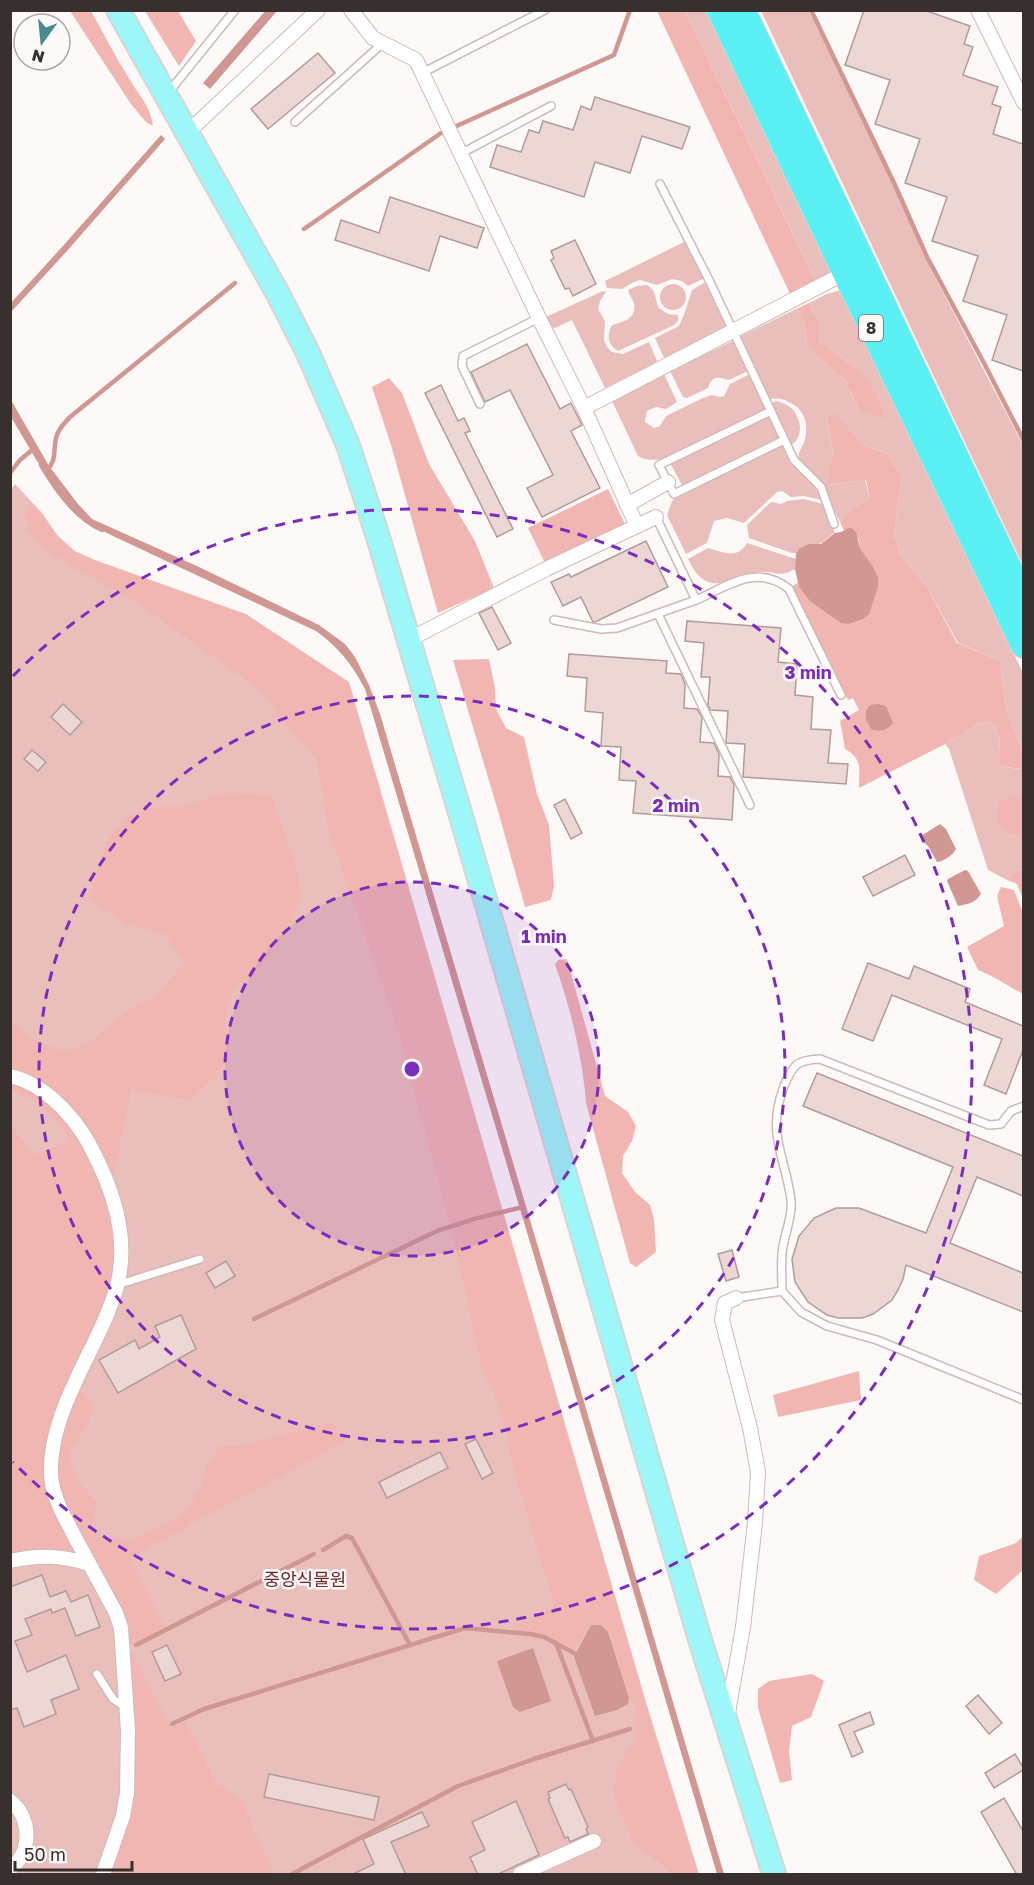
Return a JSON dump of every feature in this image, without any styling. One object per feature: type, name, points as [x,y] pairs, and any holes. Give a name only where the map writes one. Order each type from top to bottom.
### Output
[{"type":"highway","name":"8","points":[[720,10],[1023,645]]},
{"type":"highway","name":"8","points":[[742,10],[1023,601]]},
{"type":"main road","points":[[118,10],[278,294],[308,353],[348,445],[461,816],[694,1620],[774,1875]]},
{"type":"street","points":[[188,132],[318,10]]},
{"type":"street","points":[[351,10],[372,38],[416,60],[584,408],[637,526]]},
{"type":"street","points":[[978,10],[1023,103]]},
{"type":"street","points":[[584,408],[845,273]]},
{"type":"street","points":[[627,505],[668,482]]},
{"type":"street","points":[[408,640],[656,516]]},
{"type":"street","points":[[10,1076],[30,1083],[69,1116],[99,1163],[118,1216],[121,1258],[117,1285],[101,1327],[65,1403],[51,1459],[51,1476],[58,1505],[116,1613],[121,1628],[129,1754],[127,1793],[123,1816],[103,1875]]},
{"type":"street","points":[[726,1723],[743,1627],[755,1523],[758,1472],[750,1428],[722,1320],[725,1303],[736,1298]]},
{"type":"street","points":[[10,1562],[21,1559],[60,1557],[89,1564]]},
{"type":"street","points":[[10,1801],[23,1814],[27,1834],[20,1860],[10,1869]]},
{"type":"street","points":[[520,1875],[594,1841]]},
{"type":"lane","points":[[166,95],[235,10]]},
{"type":"lane","points":[[422,73],[545,10]]},
{"type":"lane","points":[[295,122],[383,44]]},
{"type":"lane","points":[[460,154],[551,106]]},
{"type":"lane","points":[[660,184],[794,460],[821,487],[834,524]]},
{"type":"lane","points":[[480,404],[462,366],[463,356],[539,318]]},
{"type":"lane","points":[[771,411],[659,465],[674,494],[784,440]]},
{"type":"lane","points":[[656,516],[696,600]]},
{"type":"lane","points":[[554,620],[601,629],[618,628],[696,600],[746,578],[764,576],[780,581],[789,589],[841,694]]},
{"type":"lane","points":[[658,614],[750,805]]},
{"type":"lane","points":[[1023,1106],[1011,1111],[1001,1124],[989,1125],[820,1059],[804,1060],[792,1067],[782,1093],[775,1126],[791,1201],[782,1254],[782,1291],[801,1312],[827,1326],[878,1341],[1023,1400]]},
{"type":"lane","points":[[117,1285],[200,1259]]},
{"type":"lane","points":[[736,1298],[782,1291]]},
{"type":"lane","points":[[97,1674],[113,1699],[127,1708]]},
{"type":"green space","points":[[685,11],[709,11],[832,270],[817,284]]},
{"type":"green space","points":[[761,11],[809,11],[894,186],[925,258],[1023,445],[1023,565]]},
{"type":"green space","points":[[686,241],[703,279],[688,286],[682,281],[672,279],[657,285],[640,280],[622,289],[607,288],[605,281]]},
{"type":"green space","points":[[704,283],[708,286],[727,327],[664,358],[655,338],[679,326],[692,290]]},
{"type":"green space","points":[[673,284],[683,287],[686,297],[683,307],[673,310],[663,307],[660,297],[663,287]]},
{"type":"green space","points":[[646,285],[654,291],[659,308],[668,314],[678,315],[678,321],[618,351],[610,343],[610,329],[612,325],[628,319],[633,313],[634,303],[628,290]]},
{"type":"green space","points":[[603,291],[606,292],[598,309],[605,321],[604,340],[607,347],[612,352],[623,354],[649,342],[657,361],[605,388],[572,320],[555,328],[551,327],[546,317]]},
{"type":"green space","points":[[837,291],[843,291],[1023,673],[1023,753],[1005,705],[1001,661],[958,643],[927,587],[901,555],[894,535],[902,477],[888,454],[863,445],[850,432],[827,416],[833,454],[829,467],[829,484],[865,480],[870,498],[853,508],[840,522],[820,480],[799,460],[806,431],[803,415],[797,407],[787,401],[769,400],[739,337],[798,308],[804,325],[807,345],[820,360],[845,380],[858,409],[858,369],[819,341],[819,321],[809,303]]},
{"type":"green space","points":[[733,341],[748,371],[729,380],[716,378],[711,381],[708,388],[687,398],[683,397],[670,371]]},
{"type":"green space","points":[[664,374],[677,402],[666,409],[656,407],[647,411],[645,422],[654,428],[660,426],[666,416],[703,398],[712,395],[724,396],[730,384],[748,375],[751,376],[766,408],[665,459],[644,459],[638,456],[612,401]]},
{"type":"green space","points":[[776,401],[790,407],[799,421],[800,432],[791,445],[771,403]]},
{"type":"green space","points":[[768,416],[779,435],[778,438],[682,485],[670,463]]},
{"type":"green space","points":[[783,443],[794,466],[813,484],[822,500],[804,496],[791,497],[782,491],[777,492],[744,523],[727,518],[714,521],[707,543],[686,554],[667,515],[672,501],[681,493]]},
{"type":"green space","name":"중앙식물원","points":[[15,484],[43,514],[57,535],[75,551],[246,614],[349,682],[646,1702],[699,1874],[11,1874],[10,491]]},
{"type":"green space","points":[[804,499],[823,504],[835,533],[823,542],[803,547],[796,553],[792,553],[749,538],[747,525],[771,502],[781,504]]},
{"type":"green space","points":[[747,543],[796,559],[795,569],[780,574],[759,572],[711,583],[695,572],[688,559],[708,548],[724,553],[739,552]]},
{"type":"green space","points":[[993,722],[1000,738],[998,766],[1020,769],[1023,758],[1023,797],[1021,796],[1012,834],[1023,841],[1023,869],[1005,879],[988,870],[949,749],[945,744],[979,723]]},
{"type":"shaded area","points":[[266,10],[277,11],[210,89],[203,83]]},
{"type":"shaded area","points":[[91,11],[147,107],[153,126],[146,122],[131,104],[71,12]]},
{"type":"shaded area","points":[[145,11],[178,11],[196,41],[179,66]]},
{"type":"shaded area","points":[[657,11],[685,11],[817,284],[791,296]]},
{"type":"shaded area","points":[[161,135],[165,139],[11,312],[11,303]]},
{"type":"shaded area","points":[[809,303],[819,321],[819,341],[858,369],[878,396],[885,420],[858,409],[845,380],[820,360],[807,345],[804,325],[798,308]]},
{"type":"shaded area","points":[[389,378],[402,393],[429,464],[475,541],[494,588],[438,613],[391,445],[372,387]]},
{"type":"shaded area","points":[[11,400],[49,466],[92,519],[319,625],[345,644],[355,657],[369,685],[380,714],[724,1874],[717,1874],[365,689],[344,657],[316,631],[93,526],[61,494],[37,461],[11,417]]},
{"type":"shaded area","points":[[835,413],[863,445],[888,454],[902,477],[894,535],[901,555],[927,587],[957,643],[1001,661],[1005,705],[1023,753],[1021,769],[998,766],[1000,738],[993,722],[979,723],[945,744],[859,788],[859,765],[855,757],[845,749],[840,721],[859,710],[853,698],[848,700],[791,588],[798,582],[799,587],[872,565],[860,548],[859,540],[850,527],[844,531],[840,522],[853,508],[870,498],[866,480],[829,484],[829,467],[833,454],[827,416]]},
{"type":"shaded area","points":[[608,489],[625,524],[545,563],[528,528]]},
{"type":"shaded area","points":[[30,502],[58,536],[77,553],[246,615],[348,682],[645,1702],[698,1874],[671,1874],[633,1843],[613,1793],[618,1765],[636,1739],[637,1718],[610,1631],[601,1623],[590,1624],[574,1650],[544,1635],[511,1628],[553,1608],[553,1600],[514,1471],[504,1423],[482,1369],[451,1227],[395,1021],[328,830],[317,760],[282,719],[263,692],[127,596],[79,571],[44,549],[29,531],[25,520]]},
{"type":"shaded area","points":[[850,527],[856,532],[860,548],[878,577],[878,587],[869,614],[863,619],[848,624],[841,623],[810,601],[799,587],[795,569],[796,553],[800,548],[809,544],[821,544],[835,533]]},
{"type":"shaded area","points":[[489,659],[495,688],[496,709],[506,728],[524,737],[537,794],[549,825],[554,886],[551,900],[525,907],[453,660]]},
{"type":"shaded area","points":[[870,705],[886,706],[893,723],[881,731],[871,729],[866,720],[866,711]]},
{"type":"shaded area","points":[[226,793],[271,795],[297,868],[301,901],[282,936],[259,969],[234,990],[225,1015],[227,1061],[216,1076],[189,1100],[131,1090],[114,1174],[108,1175],[88,1135],[11,1071],[10,1027],[15,1024],[36,1041],[65,1051],[87,1044],[128,1011],[155,997],[184,963],[165,934],[126,924],[89,899],[107,841],[128,816],[154,807],[181,807]]},
{"type":"shaded area","points":[[1023,797],[1023,841],[997,820],[999,801]]},
{"type":"shaded area","points":[[940,824],[946,829],[956,849],[948,857],[937,862],[928,846],[921,840],[921,836]]},
{"type":"shaded area","points":[[1024,869],[1023,899],[1017,884],[1005,879],[1018,870]]},
{"type":"shaded area","points":[[965,870],[968,871],[981,894],[974,901],[958,906],[947,881]]},
{"type":"shaded area","points":[[1001,887],[1014,890],[1023,913],[1023,994],[978,970],[967,947],[1004,926],[997,896]]},
{"type":"shaded area","points":[[567,959],[605,1096],[628,1112],[636,1126],[632,1141],[623,1156],[622,1173],[635,1192],[650,1205],[654,1219],[656,1252],[636,1267],[630,1263],[586,1103],[575,1033],[555,965],[558,960]]},
{"type":"shaded area","points":[[11,1080],[44,1097],[82,1141],[114,1216],[117,1273],[49,1445],[77,1554],[11,1558],[10,1124],[34,1155],[69,1141],[58,1120],[33,1100],[11,1090]]},
{"type":"shaded area","points":[[859,1371],[861,1400],[778,1417],[773,1395]]},
{"type":"shaded area","points":[[78,1392],[83,1392],[93,1406],[88,1425],[71,1449],[71,1464],[80,1483],[97,1503],[92,1523],[102,1537],[132,1540],[182,1516],[202,1486],[206,1467],[220,1446],[240,1446],[332,1422],[346,1441],[130,1557],[165,1627],[132,1645],[129,1643],[62,1503],[55,1460],[73,1397]]},
{"type":"shaded area","points":[[1023,1536],[1023,1570],[996,1594],[974,1580],[979,1556],[1016,1543]]},
{"type":"shaded area","points":[[591,1625],[601,1625],[608,1632],[629,1698],[628,1704],[617,1710],[595,1716],[574,1657]]},
{"type":"shaded area","points":[[533,1648],[551,1701],[520,1712],[513,1707],[497,1661]]},
{"type":"shaded area","points":[[132,1651],[171,1728],[186,1722],[215,1782],[240,1798],[274,1874],[107,1874],[126,1818],[129,1654]]},
{"type":"shaded area","points":[[812,1674],[824,1681],[811,1717],[792,1726],[789,1751],[792,1780],[780,1783],[758,1708],[758,1689],[769,1681]]},
{"type":"building","points":[[864,10],[924,10],[970,26],[964,44],[973,47],[963,75],[998,87],[992,104],[1001,107],[993,134],[1023,144],[1023,371],[992,360],[1007,315],[963,301],[978,256],[932,241],[947,197],[905,183],[920,139],[875,124],[890,80],[845,65]]},
{"type":"building","points":[[318,53],[335,73],[268,129],[251,109]]},
{"type":"building","points":[[595,97],[690,127],[682,149],[642,136],[630,173],[595,162],[584,197],[490,167],[497,145],[521,152],[529,130],[539,133],[543,121],[573,130],[581,106],[591,110]]},
{"type":"building","points":[[390,197],[484,228],[477,248],[440,236],[429,271],[335,240],[341,220],[379,233]]},
{"type":"building","points":[[575,240],[596,284],[573,296],[569,288],[565,289],[551,260],[554,258],[551,251]]},
{"type":"building","points":[[527,344],[560,409],[571,403],[582,425],[571,431],[600,488],[542,517],[527,488],[553,475],[510,390],[485,402],[471,372]]},
{"type":"building","points":[[441,385],[458,421],[464,418],[470,431],[465,433],[513,529],[497,537],[425,393]]},
{"type":"building","points":[[646,541],[668,587],[595,622],[581,597],[563,606],[551,582],[569,574],[571,577]]},
{"type":"building","points":[[492,607],[511,643],[498,650],[479,613]]},
{"type":"building","points":[[687,621],[781,628],[778,662],[797,664],[795,695],[813,697],[811,729],[831,730],[828,763],[848,764],[846,784],[743,777],[745,744],[726,743],[728,711],[710,710],[708,705],[710,677],[701,677],[704,643],[685,641]]},
{"type":"building","points":[[569,654],[667,661],[666,673],[681,674],[685,684],[684,708],[697,709],[702,717],[700,742],[714,743],[719,754],[718,776],[730,777],[734,785],[732,820],[633,813],[636,781],[619,780],[621,747],[601,746],[603,713],[585,711],[587,678],[567,676]]},
{"type":"building","points":[[63,704],[82,722],[70,735],[51,717]]},
{"type":"building","points":[[32,750],[46,762],[38,771],[24,759]]},
{"type":"building","points":[[565,799],[582,833],[571,839],[554,805]]},
{"type":"building","points":[[905,855],[915,875],[873,896],[863,877]]},
{"type":"building","points":[[868,963],[909,979],[914,966],[970,989],[965,1002],[1023,1026],[1023,1050],[1006,1094],[984,1085],[1002,1039],[892,995],[873,1041],[842,1029]]},
{"type":"building","points":[[817,1073],[1023,1156],[1023,1196],[977,1177],[950,1243],[1023,1273],[1023,1312],[906,1265],[903,1279],[892,1300],[873,1314],[862,1318],[838,1318],[827,1315],[808,1302],[795,1282],[792,1259],[799,1236],[814,1218],[836,1208],[859,1208],[926,1233],[953,1167],[803,1106]]},
{"type":"building","points":[[732,1250],[739,1277],[726,1281],[718,1254]]},
{"type":"building","points":[[226,1261],[235,1276],[215,1288],[206,1273]]},
{"type":"building","points":[[181,1315],[196,1349],[118,1393],[99,1360],[135,1340],[139,1349],[160,1337],[155,1326]]},
{"type":"building","points":[[476,1439],[493,1473],[482,1479],[465,1444]]},
{"type":"building","points":[[440,1452],[448,1468],[387,1498],[379,1482]]},
{"type":"building","points":[[42,1575],[50,1597],[66,1591],[71,1602],[88,1595],[100,1627],[76,1636],[65,1608],[52,1613],[51,1609],[25,1619],[32,1635],[15,1641],[27,1672],[66,1655],[79,1689],[51,1700],[56,1714],[24,1727],[17,1708],[10,1710],[10,1587]]},
{"type":"building","points":[[167,1645],[181,1674],[165,1681],[152,1652]]},
{"type":"building","points":[[978,1695],[1002,1723],[989,1734],[966,1706]]},
{"type":"building","points":[[870,1712],[874,1724],[854,1732],[863,1752],[852,1757],[839,1725]]},
{"type":"building","points":[[1015,1754],[1023,1770],[994,1788],[985,1773]]},
{"type":"building","points":[[269,1774],[379,1797],[374,1820],[264,1797]]},
{"type":"building","points":[[566,1784],[569,1790],[571,1789],[588,1827],[586,1829],[588,1834],[570,1842],[568,1837],[565,1838],[548,1799],[550,1798],[548,1792]]},
{"type":"building","points":[[1004,1798],[1023,1831],[1023,1875],[1017,1875],[981,1812]]},
{"type":"building","points":[[516,1801],[539,1855],[496,1875],[478,1875],[470,1857],[485,1850],[472,1822]]},
{"type":"building","points":[[422,1812],[429,1826],[391,1842],[406,1875],[351,1875],[374,1864],[363,1839]]},
{"type":"waterway","points":[[304,229],[441,133],[614,55],[630,10]]},
{"type":"waterway","points":[[811,10],[927,257],[1024,441]]},
{"type":"waterway","points":[[47,470],[53,459],[57,435],[70,417],[235,283]]},
{"type":"waterway","points":[[10,473],[32,450]]},
{"type":"waterway","points":[[41,465],[75,511],[102,530]]},
{"type":"waterway","points":[[254,1319],[437,1231],[523,1207]]},
{"type":"waterway","points":[[323,1550],[346,1536],[352,1538],[410,1645]]},
{"type":"waterway","points":[[136,1645],[314,1554]]},
{"type":"waterway","points":[[172,1724],[204,1709],[465,1628],[544,1637],[576,1654]]},
{"type":"waterway","points":[[556,1643],[593,1741]]},
{"type":"waterway","points":[[292,1874],[458,1786],[630,1729]]}]
